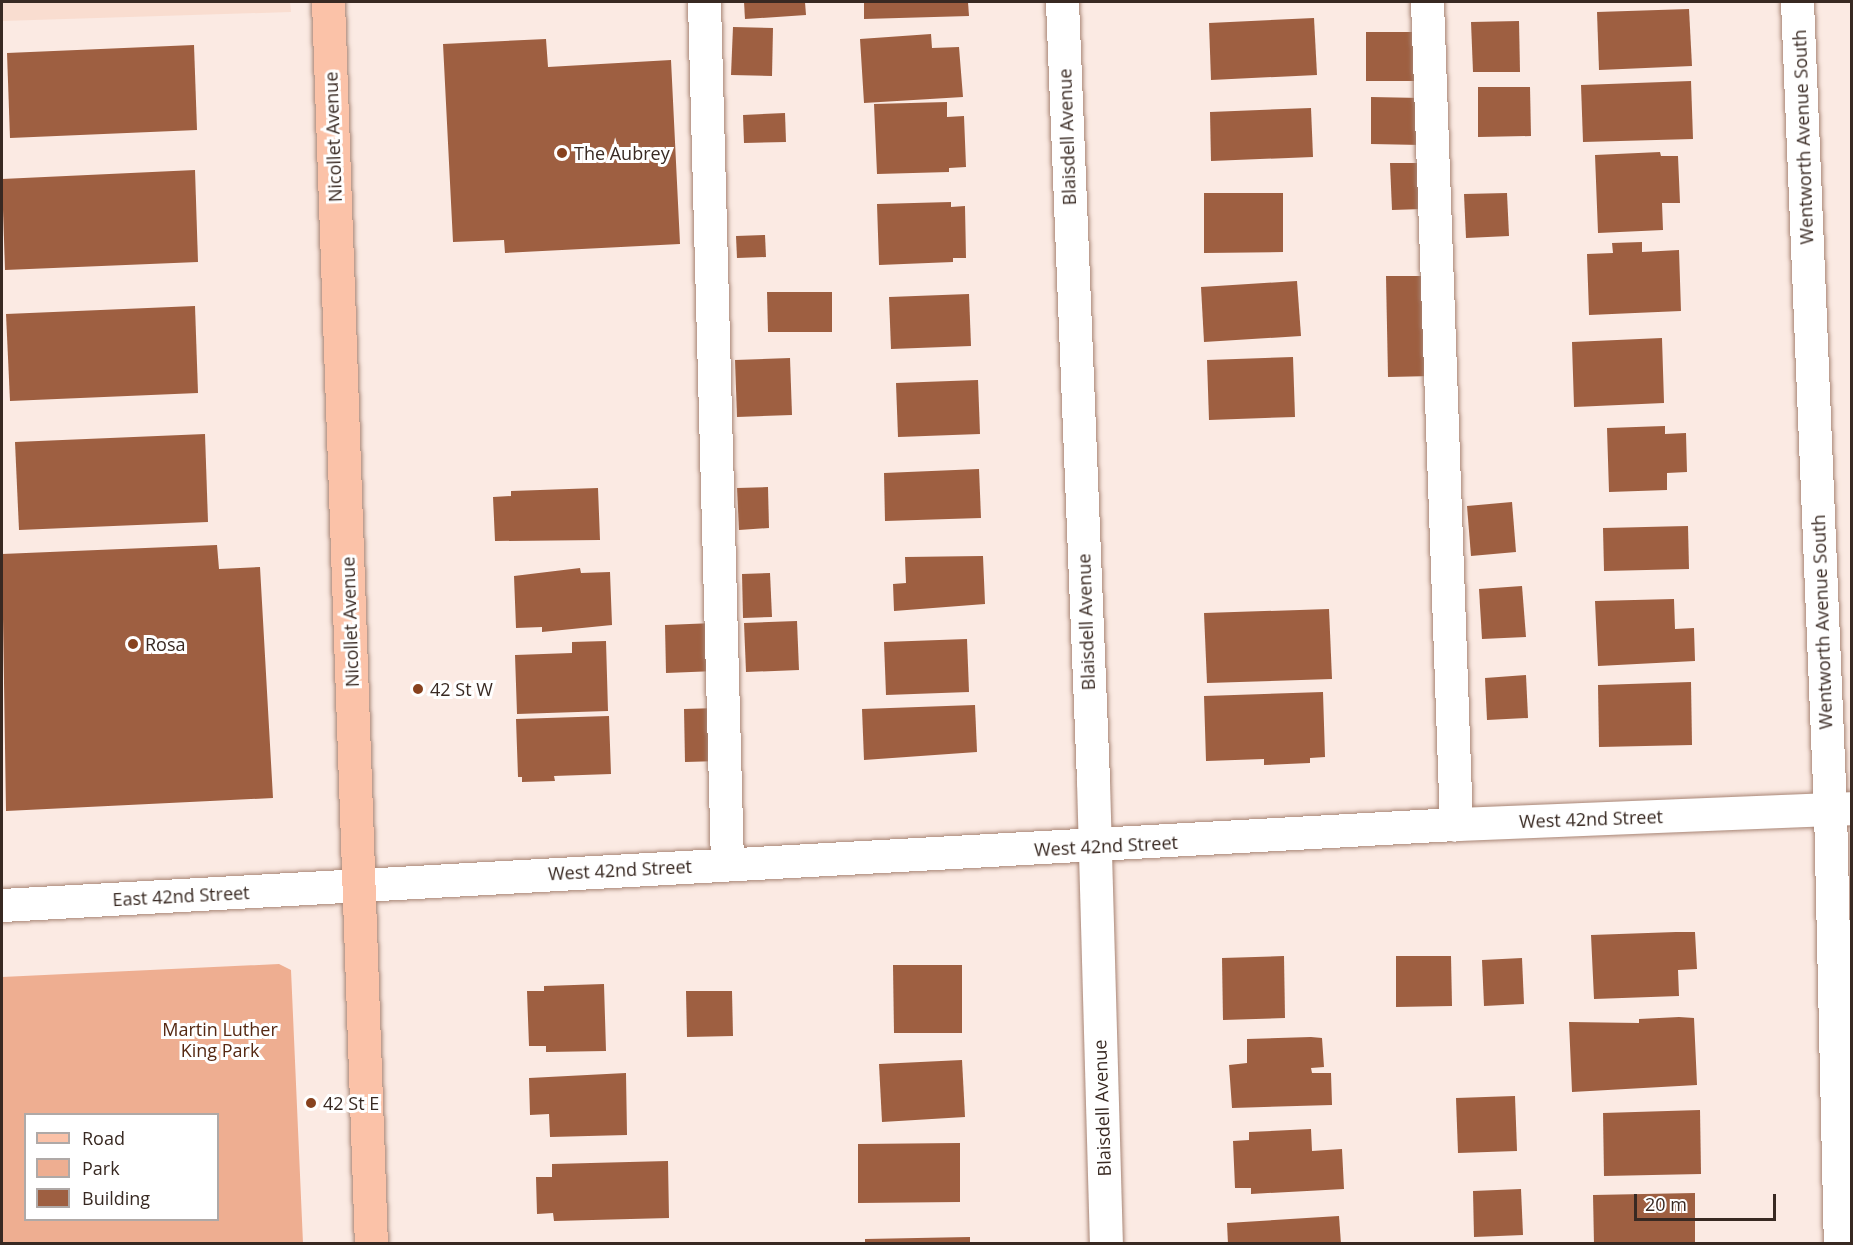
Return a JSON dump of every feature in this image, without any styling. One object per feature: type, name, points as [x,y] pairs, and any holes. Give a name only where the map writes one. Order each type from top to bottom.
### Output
[{"type":"main road","name":"Nicollet Avenue","points":[[328,2],[371,1244]]},
{"type":"street","points":[[704,2],[727,864]]},
{"type":"street","name":"Blaisdell Avenue","points":[[1062,2],[1095,847],[1106,1244]]},
{"type":"street","points":[[1427,2],[1456,824]]},
{"type":"street","name":"Wentworth Avenue South","points":[[1797,2],[1840,808],[1840,1244]]},
{"type":"street","name":"West 42nd Street","points":[[360,887],[727,864],[1095,847],[1456,824],[1840,808]]},
{"type":"street","name":"East 42nd Street","points":[[2,905],[360,887]]},
{"type":"shaded area","points":[[2,2],[290,2],[291,12],[2,21]]},
{"type":"green space","name":"Martin Luther King Park","points":[[279,964],[291,970],[303,1243],[2,1243],[2,977]]},
{"type":"building","points":[[744,2],[805,2],[806,15],[745,19]]},
{"type":"building","points":[[864,2],[968,2],[969,16],[864,19]]},
{"type":"building","points":[[1689,9],[1692,66],[1599,70],[1597,12]]},
{"type":"building","points":[[1314,18],[1317,75],[1211,80],[1209,23]]},
{"type":"building","points":[[1519,21],[1520,72],[1473,72],[1471,22]]},
{"type":"building","points":[[733,27],[773,28],[772,76],[731,75]]},
{"type":"building","points":[[1366,32],[1419,32],[1419,81],[1366,81]]},
{"type":"building","points":[[931,34],[932,48],[959,47],[963,97],[864,103],[860,39]]},
{"type":"building","name":"The Aubrey","points":[[546,39],[548,67],[671,60],[680,244],[505,253],[504,240],[453,242],[443,44]]},
{"type":"building","points":[[194,45],[197,130],[10,138],[7,53]]},
{"type":"building","points":[[1691,81],[1693,139],[1583,142],[1581,85]]},
{"type":"building","points":[[1478,87],[1530,87],[1531,136],[1478,137]]},
{"type":"building","points":[[1371,97],[1421,98],[1421,145],[1371,144]]},
{"type":"building","points":[[947,102],[947,117],[964,116],[966,167],[949,168],[949,172],[877,174],[874,104]]},
{"type":"building","points":[[1311,108],[1313,157],[1211,161],[1210,112]]},
{"type":"building","points":[[785,113],[786,142],[744,143],[743,115]]},
{"type":"building","points":[[1660,152],[1661,156],[1678,156],[1680,203],[1662,203],[1663,230],[1598,233],[1595,155]]},
{"type":"building","points":[[1390,163],[1422,163],[1423,209],[1392,210]]},
{"type":"building","points":[[195,170],[198,262],[5,270],[2,179]]},
{"type":"building","points":[[1204,193],[1283,193],[1283,252],[1204,253]]},
{"type":"building","points":[[1507,193],[1509,236],[1466,238],[1464,194]]},
{"type":"building","points":[[951,202],[951,207],[965,206],[966,258],[953,258],[953,262],[879,265],[877,204]]},
{"type":"building","points":[[765,235],[766,257],[737,258],[736,236]]},
{"type":"building","points":[[1642,242],[1642,252],[1679,250],[1681,311],[1589,315],[1587,254],[1613,253],[1612,243]]},
{"type":"building","points":[[1386,276],[1431,276],[1433,376],[1388,377]]},
{"type":"building","points":[[1297,281],[1301,336],[1204,342],[1201,287]]},
{"type":"building","points":[[767,292],[832,292],[832,332],[768,332]]},
{"type":"building","points":[[969,294],[971,346],[891,349],[889,297]]},
{"type":"building","points":[[195,306],[198,393],[10,401],[6,314]]},
{"type":"building","points":[[1662,338],[1664,403],[1574,407],[1572,342]]},
{"type":"building","points":[[1293,357],[1295,417],[1209,420],[1207,360]]},
{"type":"building","points":[[790,358],[792,415],[737,417],[735,360]]},
{"type":"building","points":[[978,380],[980,434],[898,437],[896,383]]},
{"type":"building","points":[[1665,426],[1665,434],[1686,433],[1687,472],[1667,473],[1667,490],[1609,492],[1607,428]]},
{"type":"building","points":[[205,434],[208,522],[19,530],[15,442]]},
{"type":"building","points":[[979,469],[981,518],[885,521],[884,473]]},
{"type":"building","points":[[768,487],[769,528],[739,530],[737,488]]},
{"type":"building","points":[[598,488],[600,540],[495,541],[493,497],[511,496],[511,491]]},
{"type":"building","points":[[1512,502],[1516,552],[1471,556],[1467,506]]},
{"type":"building","points":[[1688,526],[1689,569],[1604,571],[1603,528]]},
{"type":"building","name":"Rosa","points":[[217,545],[219,569],[260,567],[273,798],[6,811],[2,554]]},
{"type":"building","points":[[983,556],[985,604],[894,611],[893,584],[906,583],[905,557]]},
{"type":"building","points":[[580,568],[581,573],[610,572],[612,625],[542,632],[542,627],[516,628],[514,576]]},
{"type":"building","points":[[770,573],[772,617],[743,618],[742,574]]},
{"type":"building","points":[[1522,586],[1526,637],[1482,639],[1479,589]]},
{"type":"building","points":[[1674,599],[1675,629],[1694,628],[1695,661],[1598,666],[1595,601]]},
{"type":"building","points":[[1329,609],[1332,679],[1207,683],[1204,613]]},
{"type":"building","points":[[797,621],[799,670],[746,672],[744,623]]},
{"type":"building","points":[[714,623],[716,671],[666,673],[665,625]]},
{"type":"building","points":[[967,639],[969,692],[886,695],[884,642]]},
{"type":"building","points":[[606,641],[608,711],[517,714],[515,655],[572,653],[572,642]]},
{"type":"building","points":[[1526,675],[1528,718],[1487,720],[1485,678]]},
{"type":"building","points":[[1691,682],[1692,745],[1599,747],[1598,685]]},
{"type":"building","points":[[1323,692],[1325,757],[1310,758],[1310,763],[1264,765],[1264,759],[1206,761],[1204,696]]},
{"type":"building","points":[[975,705],[977,752],[864,760],[862,709]]},
{"type":"building","points":[[718,708],[720,761],[685,762],[684,709]]},
{"type":"building","points":[[609,716],[611,774],[554,776],[555,781],[522,782],[522,777],[518,777],[516,719]]},
{"type":"building","points":[[1695,932],[1697,969],[1678,970],[1679,996],[1594,999],[1591,935]]},
{"type":"building","points":[[1284,956],[1285,1018],[1223,1020],[1222,958]]},
{"type":"building","points":[[1396,956],[1451,956],[1452,1006],[1396,1007]]},
{"type":"building","points":[[1522,958],[1524,1004],[1484,1006],[1482,960]]},
{"type":"building","points":[[893,965],[962,965],[962,1033],[894,1033]]},
{"type":"building","points":[[604,984],[606,1051],[546,1052],[546,1046],[529,1046],[527,991],[544,991],[544,986]]},
{"type":"building","points":[[686,991],[732,991],[733,1036],[687,1037]]},
{"type":"building","points":[[1694,1018],[1697,1085],[1572,1092],[1569,1022],[1639,1023],[1639,1019]]},
{"type":"building","points":[[1322,1038],[1324,1067],[1311,1068],[1312,1073],[1331,1073],[1332,1105],[1232,1108],[1229,1065],[1247,1063],[1247,1039]]},
{"type":"building","points":[[962,1060],[965,1117],[882,1122],[879,1064]]},
{"type":"building","points":[[626,1073],[627,1135],[550,1137],[549,1114],[530,1115],[529,1078]]},
{"type":"building","points":[[1515,1096],[1517,1151],[1458,1153],[1456,1098]]},
{"type":"building","points":[[1700,1110],[1701,1174],[1604,1176],[1603,1113]]},
{"type":"building","points":[[1311,1129],[1312,1151],[1342,1149],[1344,1189],[1251,1194],[1251,1188],[1235,1188],[1233,1141],[1249,1140],[1249,1132]]},
{"type":"building","points":[[960,1143],[960,1202],[858,1203],[858,1144]]},
{"type":"building","points":[[668,1161],[669,1218],[554,1221],[553,1213],[537,1214],[536,1177],[552,1177],[552,1164]]},
{"type":"building","points":[[1521,1189],[1523,1235],[1474,1237],[1473,1191]]},
{"type":"building","points":[[1695,1193],[1695,1244],[1594,1244],[1593,1195]]},
{"type":"building","points":[[1339,1216],[1341,1244],[1228,1244],[1227,1223]]},
{"type":"building","points":[[970,1237],[970,1244],[865,1244],[865,1239]]},
{"type":"place","name":"The Aubrey","points":[[562,153]]},
{"type":"place","name":"Rosa","points":[[133,644]]},
{"type":"place","name":"42 St W","points":[[418,689]]},
{"type":"place","name":"42 St E","points":[[311,1103]]}]
